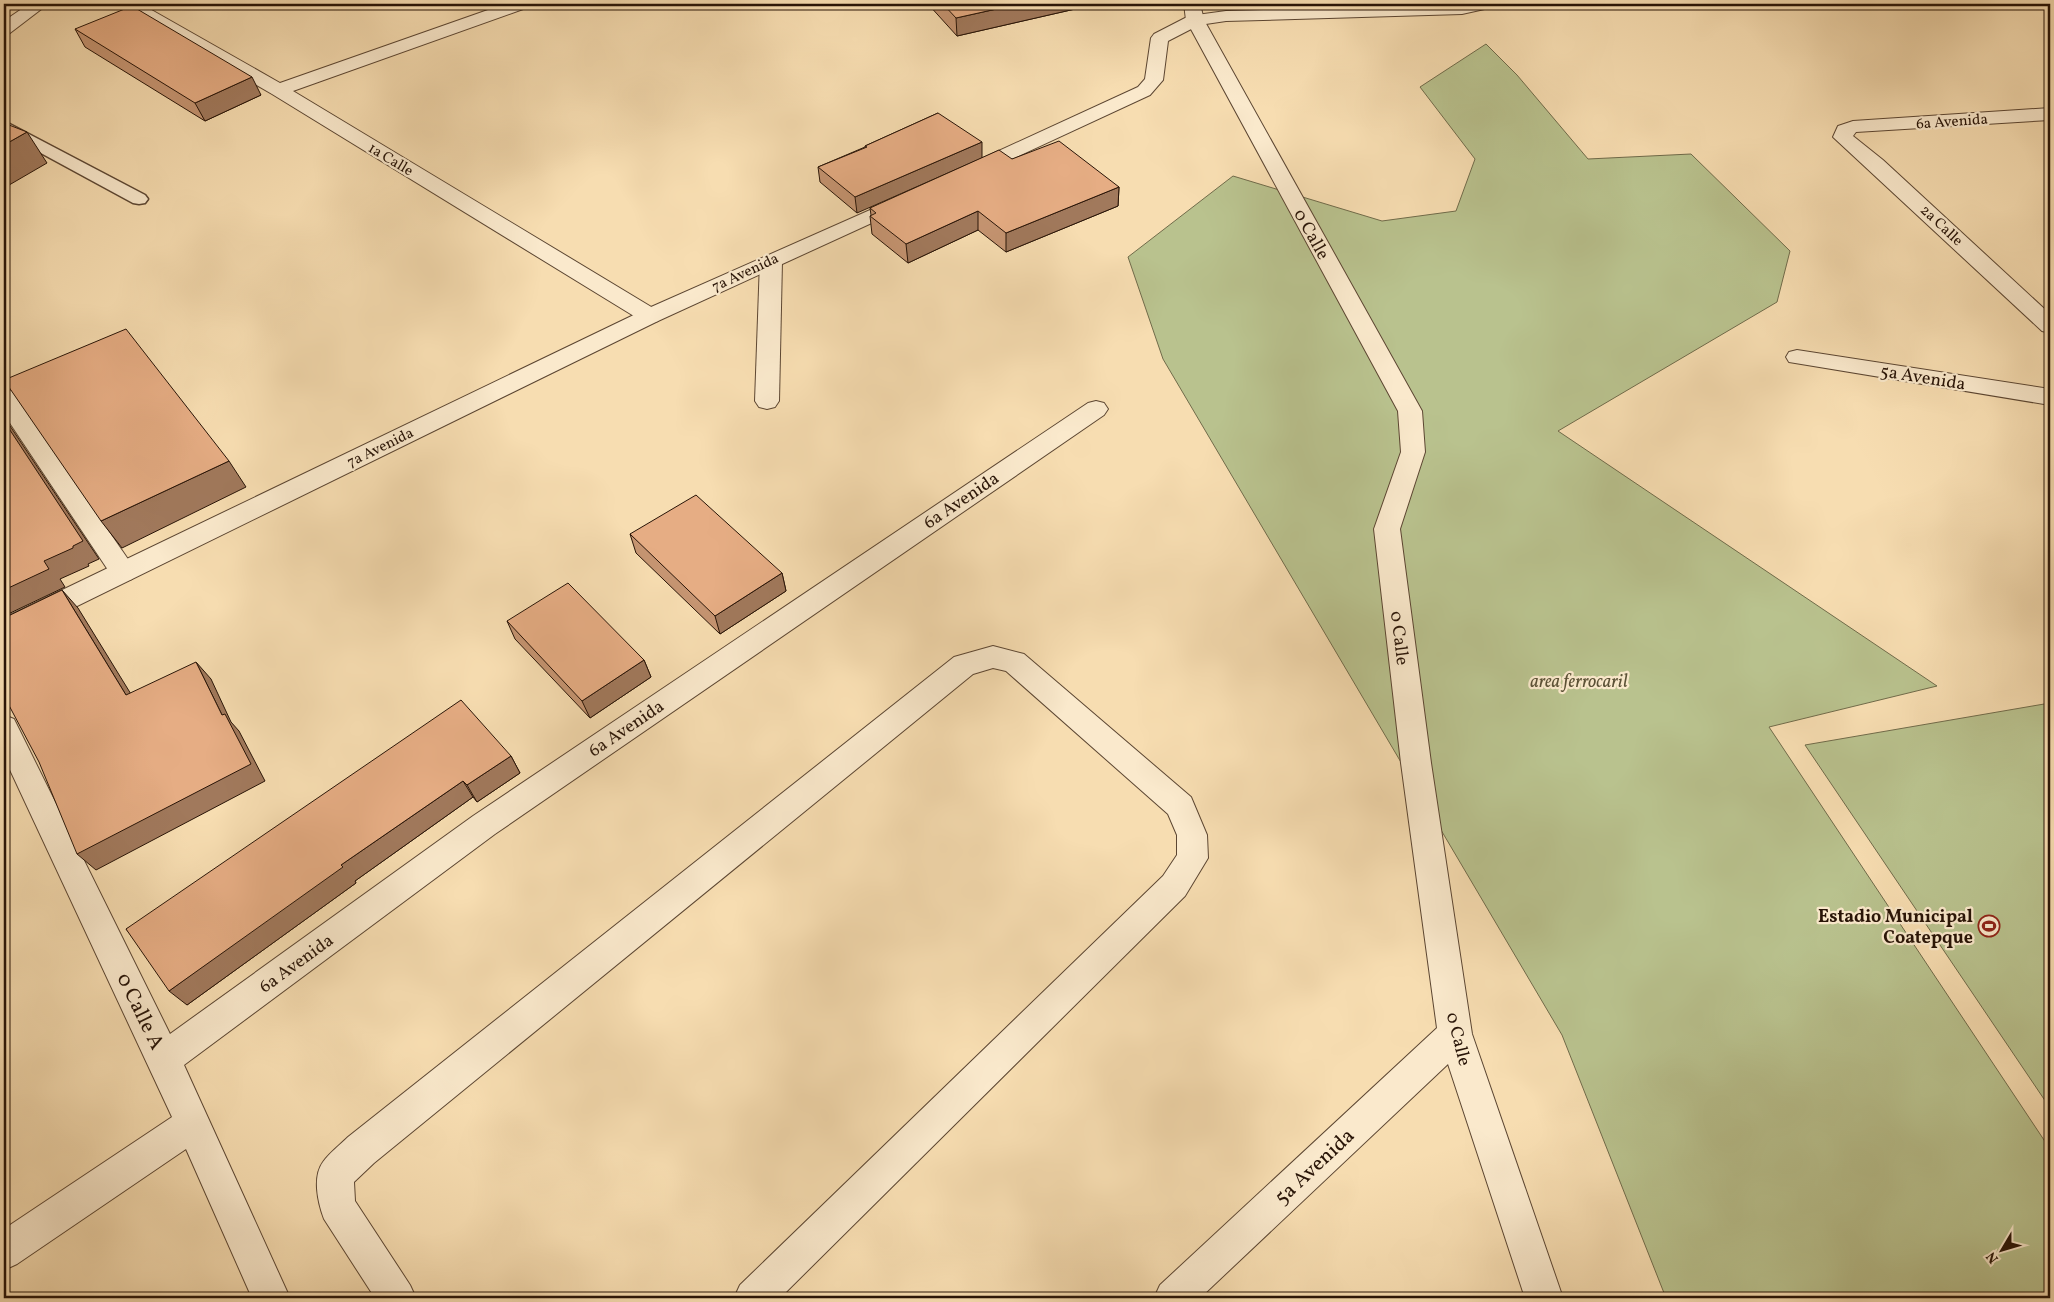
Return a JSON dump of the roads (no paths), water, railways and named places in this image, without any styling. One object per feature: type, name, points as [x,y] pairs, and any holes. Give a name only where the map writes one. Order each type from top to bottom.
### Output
[{"type":"street","points":[[4,29],[40,4]]},
{"type":"street","name":"1a Calle","points":[[129,4],[278,90],[650,316]]},
{"type":"street","points":[[278,90],[520,4]]},
{"type":"street","points":[[951,180],[1051,136],[1144,91],[1154,80],[1160,38],[1193,12],[1226,16],[1462,8],[1483,4]]},
{"type":"street","name":"0 Calle","points":[[1193,12],[1410,411],[1413,452],[1387,529],[1416,763],[1455,1034],[1544,1298]]},
{"type":"street","name":"6a Avenida","points":[[1853,127],[2050,114]]},
{"type":"street","name":"2a Calle","points":[[1853,127],[1845,130],[1843,137],[1876,164],[2050,326]]},
{"type":"street","name":"7a Avenida","points":[[4,630],[650,316],[924,192]]},
{"type":"street","points":[[767,401],[772,260]]},
{"type":"street","name":"5a Avenida","points":[[1797,357],[2050,397]]},
{"type":"street","points":[[4,397],[123,572]]},
{"type":"street","name":"6a Avenida","points":[[164,1059],[484,825],[1096,409]]},
{"type":"street","points":[[398,1298],[337,1206],[335,1175],[361,1150],[964,665],[993,656],[1014,662],[1180,806],[1192,835],[1193,858],[1174,886],[753,1298]]},
{"type":"street","name":"0 Calle A","points":[[4,727],[164,1059],[271,1298]]},
{"type":"street","name":"5a Avenida","points":[[1173,1298],[1455,1034]]},
{"type":"street","points":[[4,1251],[192,1124]]},
{"type":"lane","points":[[4,126],[139,199]]},
{"type":"place","name":"Estadio Municipal Coatepque","points":[[1989,926]]},
{"type":"park label","name":"area ferrocaril","points":[[1579,681]]}]
